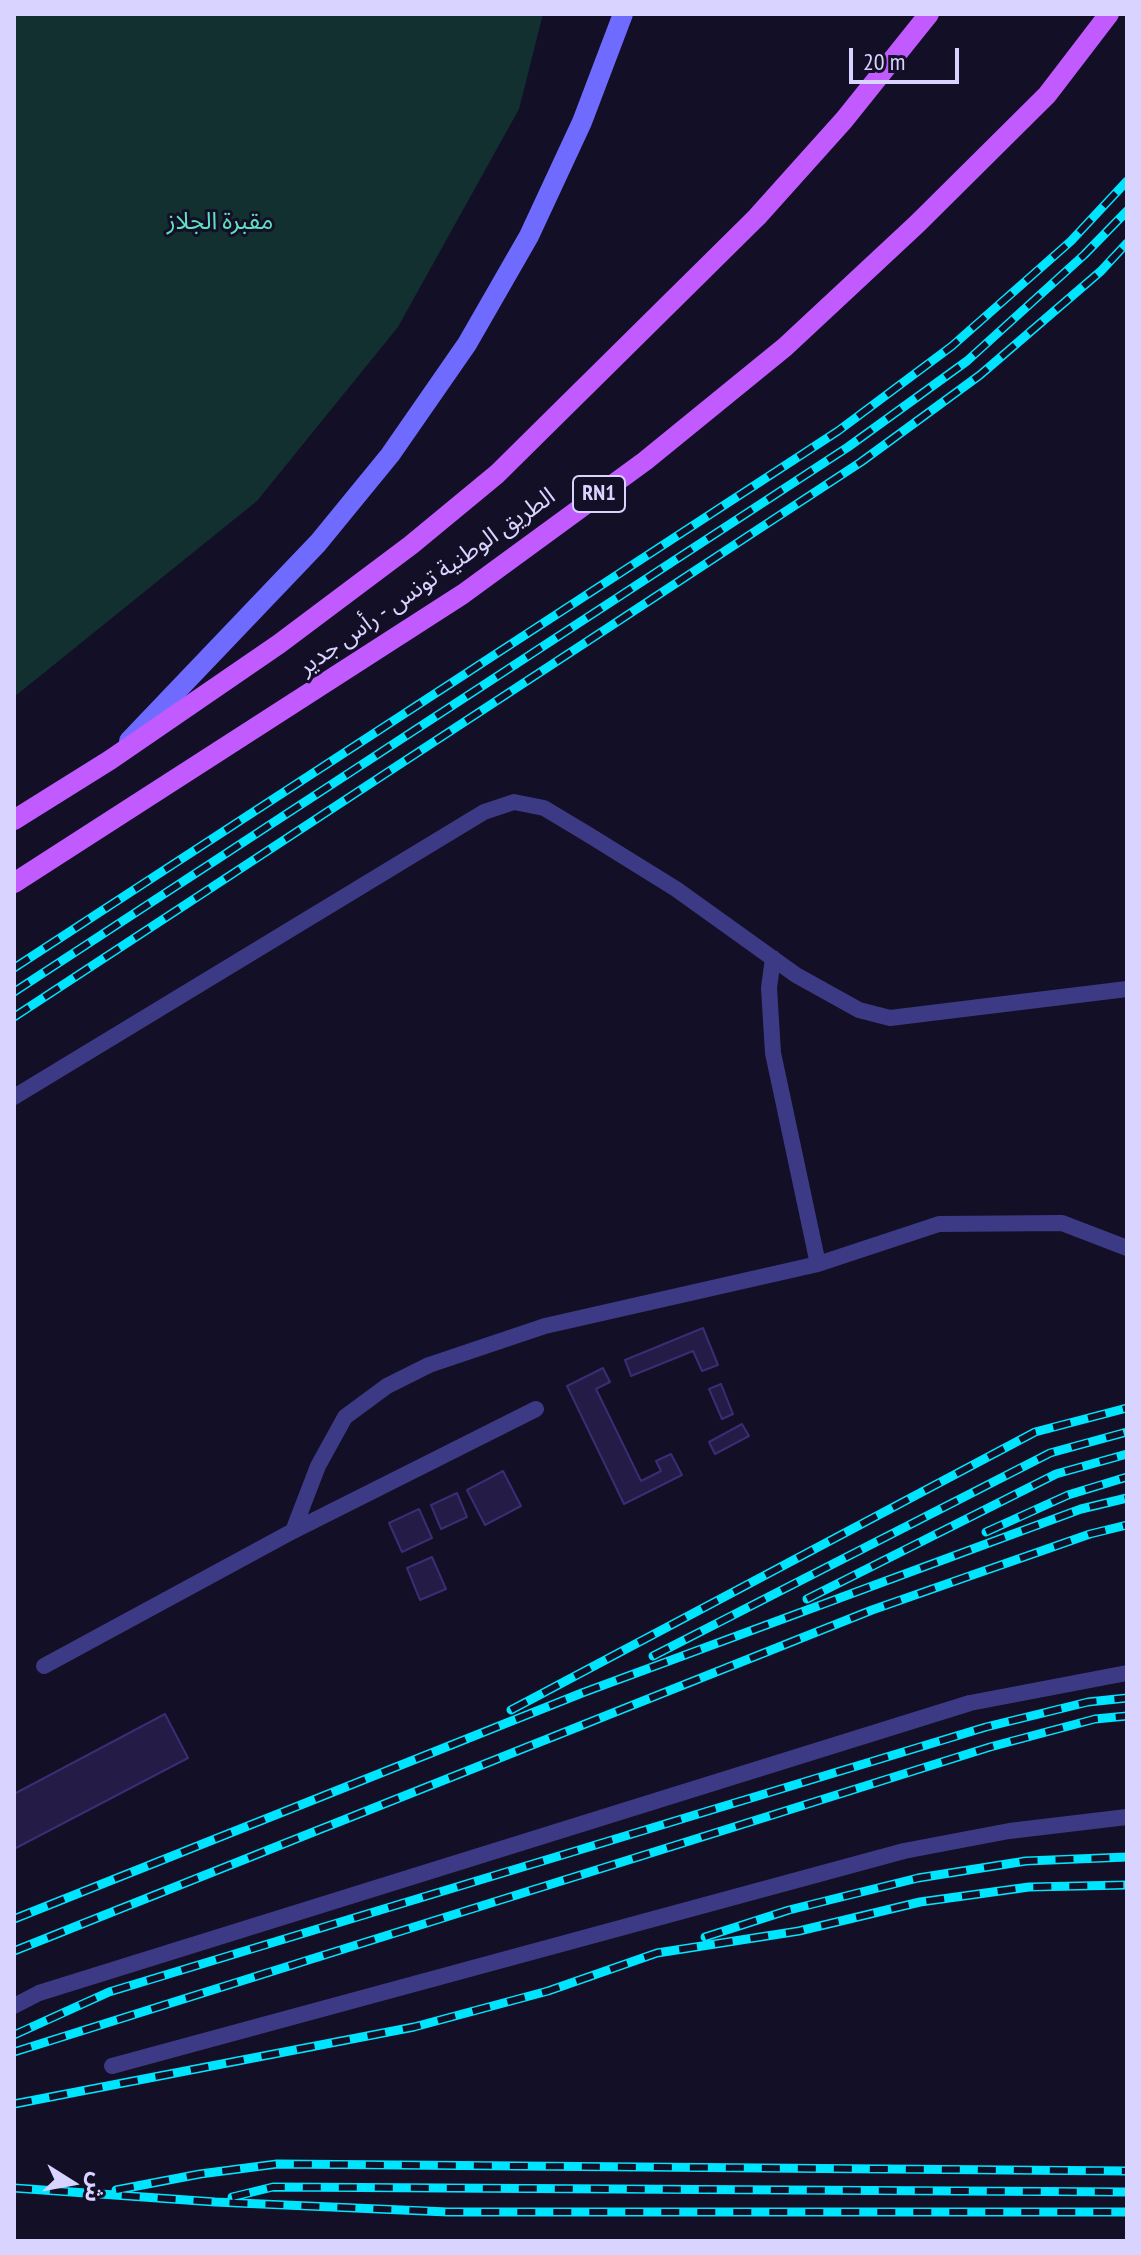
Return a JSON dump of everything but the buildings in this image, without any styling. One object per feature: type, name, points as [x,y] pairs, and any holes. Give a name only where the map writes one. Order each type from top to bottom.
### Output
[{"type":"main road","points":[[110,760],[318,543],[390,455],[450,368],[529,236],[582,122],[623,14]]},
{"type":"main road","name":"الطريق الوطنية تونس - رأس جدير","points":[[14,820],[110,760],[279,644],[411,545],[497,474],[757,217],[854,108],[929,14]]},
{"type":"main road","name":"الطريق الوطنية تونس - رأس جدير","points":[[14,883],[463,594],[645,461],[785,347],[917,224],[1047,95],[1109,14]]},
{"type":"lane","points":[[14,1097],[484,812],[514,802],[544,808],[576,827],[676,889],[773,958],[859,1010],[890,1018],[1127,989]]},
{"type":"lane","points":[[773,958],[769,988],[773,1053],[818,1264]]},
{"type":"lane","points":[[293,1531],[318,1466],[345,1417],[387,1386],[429,1365],[545,1326],[818,1264],[939,1224],[1062,1223],[1127,1248]]},
{"type":"lane","points":[[44,1666],[293,1531],[536,1409]]},
{"type":"lane","points":[[14,2006],[39,1993],[970,1703],[1127,1673]]},
{"type":"lane","points":[[112,2066],[904,1851],[1009,1831],[1127,1817]]},
{"type":"green space","name":"مقبرة الجلاز","points":[[14,14],[543,14],[519,109],[398,327],[257,501],[14,697]]},
{"type":"railway","points":[[14,968],[838,431],[952,346],[1071,241],[1127,181]]},
{"type":"railway","points":[[14,992],[848,447],[967,361],[1084,255],[1127,211]]},
{"type":"railway","points":[[14,1017],[861,462],[980,375],[1101,271],[1127,243]]},
{"type":"railway","points":[[511,1710],[1035,1432],[1127,1408]]},
{"type":"railway","points":[[653,1656],[1050,1453],[1127,1432]]},
{"type":"railway","points":[[807,1599],[1056,1474],[1127,1454]]},
{"type":"railway","points":[[986,1532],[1068,1495],[1127,1477]]},
{"type":"railway","points":[[14,1919],[582,1693],[1081,1509],[1127,1498]]},
{"type":"railway","points":[[14,1951],[872,1610],[1090,1534],[1127,1525]]},
{"type":"railway","points":[[14,2035],[109,1992],[986,1727],[1088,1702],[1127,1698]]},
{"type":"railway","points":[[14,2052],[990,1747],[1095,1719],[1127,1716]]},
{"type":"railway","points":[[705,1937],[789,1910],[918,1878],[1026,1861],[1127,1857]]},
{"type":"railway","points":[[14,2104],[414,2027],[548,1991],[657,1953],[799,1931],[920,1902],[1029,1887],[1127,1885]]},
{"type":"railway","points":[[116,2190],[200,2174],[277,2164],[1127,2171]]},
{"type":"railway","points":[[232,2197],[273,2187],[1127,2192]]},
{"type":"railway","points":[[14,2188],[215,2202],[448,2212],[1127,2212]]}]
